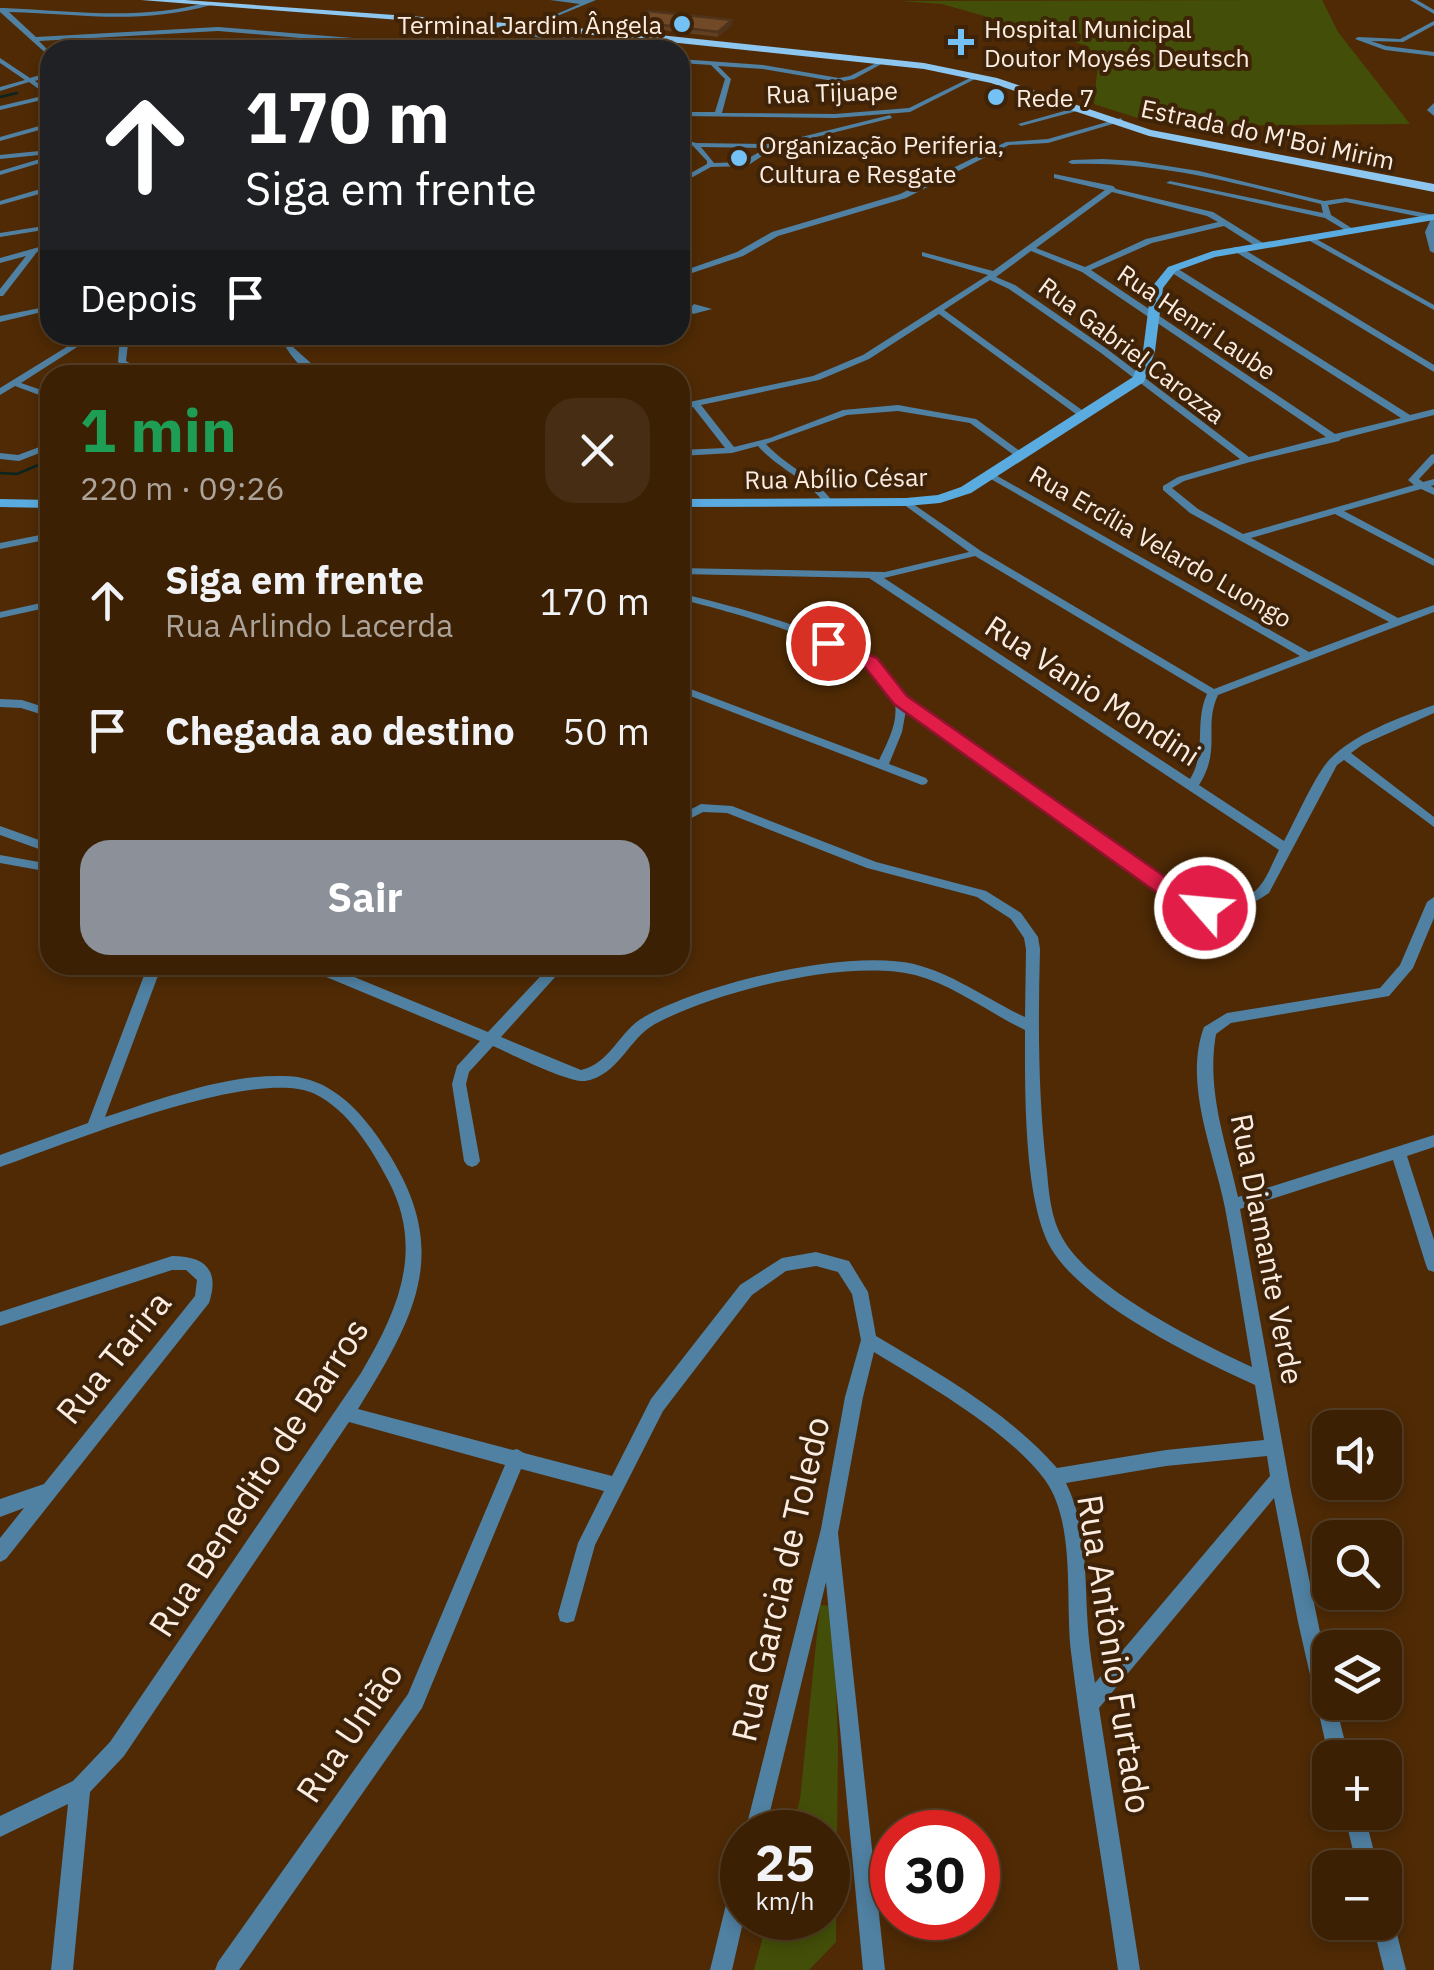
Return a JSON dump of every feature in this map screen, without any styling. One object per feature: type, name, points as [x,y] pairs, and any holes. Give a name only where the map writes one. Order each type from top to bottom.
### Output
[{"type":"main road","name":"Estrada do M'Boi Mirim","points":[[146,0],[595,30],[885,58],[998,76],[1117,122]]},
{"type":"main road","name":"Estrada do M'Boi Mirim","points":[[232,0],[595,30]]},
{"type":"main road","name":"Estrada do M'Boi Mirim","points":[[632,33],[862,59],[885,58],[978,76],[1117,122],[1348,174],[1434,186]]},
{"type":"main road","points":[[1139,379],[1149,351],[1150,316],[1160,279],[1172,269],[1194,259],[1238,249],[1434,218]]},
{"type":"main road","name":"Rua Abílio César","points":[[690,503],[906,502],[948,496],[992,476],[1139,379]]},
{"type":"main road","points":[[0,503],[40,504]]},
{"type":"street","points":[[553,0],[592,2]]},
{"type":"street","points":[[1413,0],[1434,12]]},
{"type":"street","points":[[540,23],[592,2]]},
{"type":"street","points":[[2,10],[134,19],[171,16],[209,4]]},
{"type":"street","points":[[2,10],[40,45]]},
{"type":"street","points":[[1434,24],[1403,40],[1358,39],[1385,48],[1434,54]]},
{"type":"street","points":[[34,39],[218,28],[353,40]]},
{"type":"street","points":[[577,40],[595,30]]},
{"type":"street","points":[[450,40],[468,34],[534,33],[577,40],[632,33]]},
{"type":"street","points":[[726,64],[743,46]]},
{"type":"street","points":[[690,61],[844,80],[885,58]]},
{"type":"street","points":[[712,62],[728,79],[718,114]]},
{"type":"street","points":[[1,63],[40,88]]},
{"type":"street","name":"Rua Tijuape","points":[[690,114],[835,116],[910,110],[978,76]]},
{"type":"street","points":[[0,89],[40,77]]},
{"type":"street","points":[[0,108],[40,98]]},
{"type":"street","points":[[1434,104],[1430,110],[1434,114]]},
{"type":"street","points":[[690,144],[773,146],[910,110]]},
{"type":"street","points":[[1021,124],[1074,110]]},
{"type":"street","points":[[690,271],[740,254],[775,234],[903,196],[1008,143],[1048,141],[1117,122]]},
{"type":"street","points":[[0,138],[40,128]]},
{"type":"street","points":[[694,145],[709,158],[710,165]]},
{"type":"street","points":[[690,176],[710,165],[744,164],[773,146]]},
{"type":"street","points":[[0,157],[40,155]]},
{"type":"street","points":[[0,182],[40,160]]},
{"type":"street","points":[[1072,162],[1154,166],[1324,203],[1346,200],[1434,218],[1429,232]]},
{"type":"street","points":[[0,173],[26,166]]},
{"type":"street","points":[[1058,176],[1193,208],[1260,245]]},
{"type":"street","points":[[1170,183],[1327,216],[1350,231]]},
{"type":"street","points":[[690,405],[840,370],[940,311],[1114,188]]},
{"type":"street","points":[[0,202],[40,192]]},
{"type":"street","points":[[1324,203],[1327,216]]},
{"type":"street","points":[[1419,220],[1429,232],[1434,250]]},
{"type":"street","points":[[1085,270],[1158,238],[1226,223]]},
{"type":"street","points":[[0,235],[40,229]]},
{"type":"street","points":[[1312,238],[1434,308]]},
{"type":"street","name":"Rua Henri Laube","points":[[1030,248],[1085,270],[1336,440]]},
{"type":"street","points":[[0,261],[40,249]]},
{"type":"street","points":[[1238,249],[1434,369]]},
{"type":"street","points":[[0,294],[34,251]]},
{"type":"street","name":"Rua Gabriel Carozza","points":[[925,254],[992,275],[1043,308],[1246,460]]},
{"type":"street","points":[[1172,269],[1410,419]]},
{"type":"street","points":[[0,320],[40,310]]},
{"type":"street","points":[[940,311],[1083,415]]},
{"type":"street","points":[[43,365],[76,345]]},
{"type":"street","points":[[287,346],[292,345]]},
{"type":"street","points":[[287,346],[309,365]]},
{"type":"street","points":[[0,392],[40,367]]},
{"type":"street","points":[[14,383],[40,392]]},
{"type":"street","points":[[695,404],[732,450]]},
{"type":"street","points":[[690,452],[761,444],[846,412],[907,409],[973,421],[1021,456]]},
{"type":"street","points":[[1396,621],[1194,511],[1166,488],[1181,479],[1246,460],[1434,412]]},
{"type":"street","points":[[761,444],[769,454],[804,474],[828,502]]},
{"type":"street","points":[[0,456],[19,458],[40,450]]},
{"type":"street","points":[[1434,456],[1414,479],[1434,492]]},
{"type":"street","name":"Rua Ercília Velardo Luongo","points":[[992,476],[1308,656]]},
{"type":"street","points":[[1243,537],[1434,482]]},
{"type":"street","points":[[906,502],[977,552],[1213,693]]},
{"type":"street","points":[[1338,511],[1434,563]]},
{"type":"street","points":[[0,546],[40,538]]},
{"type":"street","points":[[690,571],[900,574],[977,552]]},
{"type":"street","name":"Rua Vanio Mondini","points":[[872,575],[1286,848]]},
{"type":"street","points":[[690,599],[851,652],[878,668],[900,700],[1184,901],[1205,908],[1232,908],[1248,903],[1264,890],[1325,772],[1344,753],[1358,742],[1434,709]]},
{"type":"street","points":[[0,615],[40,606]]},
{"type":"street","points":[[1193,785],[1208,760],[1206,710],[1213,693],[1434,608]]},
{"type":"street","points":[[690,692],[922,781]]},
{"type":"street","points":[[882,764],[900,720],[900,700]]},
{"type":"street","points":[[0,703],[40,710]]},
{"type":"street","points":[[1344,753],[1434,823]]},
{"type":"street","points":[[690,814],[701,808],[728,809],[872,865],[990,898],[1016,916],[1031,937],[1030,1026],[1040,1182],[1048,1228],[1058,1246],[1100,1286],[1193,1349],[1262,1381]]},
{"type":"street","points":[[0,830],[40,845]]},
{"type":"street","points":[[0,860],[40,866]]},
{"type":"street","name":"Rua Diamante Verde","points":[[1334,1740],[1279,1480],[1232,1206],[1205,1078],[1209,1031],[1227,1018],[1384,992],[1406,968],[1434,902]]},
{"type":"street","points":[[335,975],[580,1076],[592,1075],[647,1021],[768,980],[834,968],[916,970],[1030,1026]]},
{"type":"street","points":[[94,1128],[151,975]]},
{"type":"street","points":[[472,1160],[458,1084],[462,1070],[550,975]]},
{"type":"street","name":"Rua Benedito de Barros","points":[[0,1161],[227,1088],[272,1080],[312,1085],[338,1101],[354,1117],[407,1198],[415,1227],[413,1273],[397,1323],[344,1413],[117,1750],[80,1788],[0,1827]]},
{"type":"street","points":[[1232,1206],[1434,1140]]},
{"type":"street","points":[[1398,1152],[1434,1265]]},
{"type":"street","points":[[568,1614],[586,1544],[657,1405],[746,1290],[782,1266],[816,1259],[843,1266],[860,1292],[870,1340]]},
{"type":"street","name":"Rua Tarira","points":[[0,1319],[172,1263],[189,1263],[204,1277],[203,1298],[0,1553]]},
{"type":"street","name":"Rua Antônio Furtado","points":[[870,1340],[972,1408],[1022,1446],[1054,1478],[1068,1512],[1080,1651],[1130,1970]]},
{"type":"street","name":"Rua Garcia de Toledo","points":[[760,1810],[830,1529],[854,1398],[870,1340]]},
{"type":"street","points":[[344,1413],[616,1486]]},
{"type":"street","points":[[1054,1478],[1166,1458],[1274,1447]]},
{"type":"street","name":"Rua União","points":[[226,1970],[415,1701],[517,1458]]},
{"type":"street","points":[[1090,1704],[1279,1480]]},
{"type":"street","points":[[0,1508],[46,1492]]},
{"type":"street","points":[[830,1529],[874,1970]]},
{"type":"street","points":[[62,1970],[80,1788]]},
{"type":"street","points":[[721,1970],[728,1940]]},
{"type":"street","points":[[1388,1940],[1395,1970]]},
{"type":"green space","points":[[1322,0],[1338,32],[1410,124],[1193,126],[1147,121],[1094,104],[1098,63],[1088,46],[942,4],[900,1]]},
{"type":"green space","points":[[820,1605],[833,1606],[837,1810],[797,1810]]},
{"type":"green space","points":[[762,1940],[836,1940],[809,1970],[754,1970]]},
{"type":"building","points":[[648,11],[732,20],[718,32],[638,22]]},
{"type":"waterway","points":[[0,97],[17,93]]},
{"type":"waterway","points":[[0,473],[17,474],[40,464]]},
{"type":"place","name":"Terminal Jardim Ângela","points":[[682,24]]},
{"type":"place","name":"Hospital Municipal Doutor Moysés Deutsch","points":[[961,42]]},
{"type":"place","name":"Rede 7","points":[[996,97]]},
{"type":"place","name":"Organização Periferia, Cultura e Resgate","points":[[739,158]]},
{"type":"route","points":[[828,643],[870,662],[885,676],[900,700],[1170,892],[1205,908]]}]
